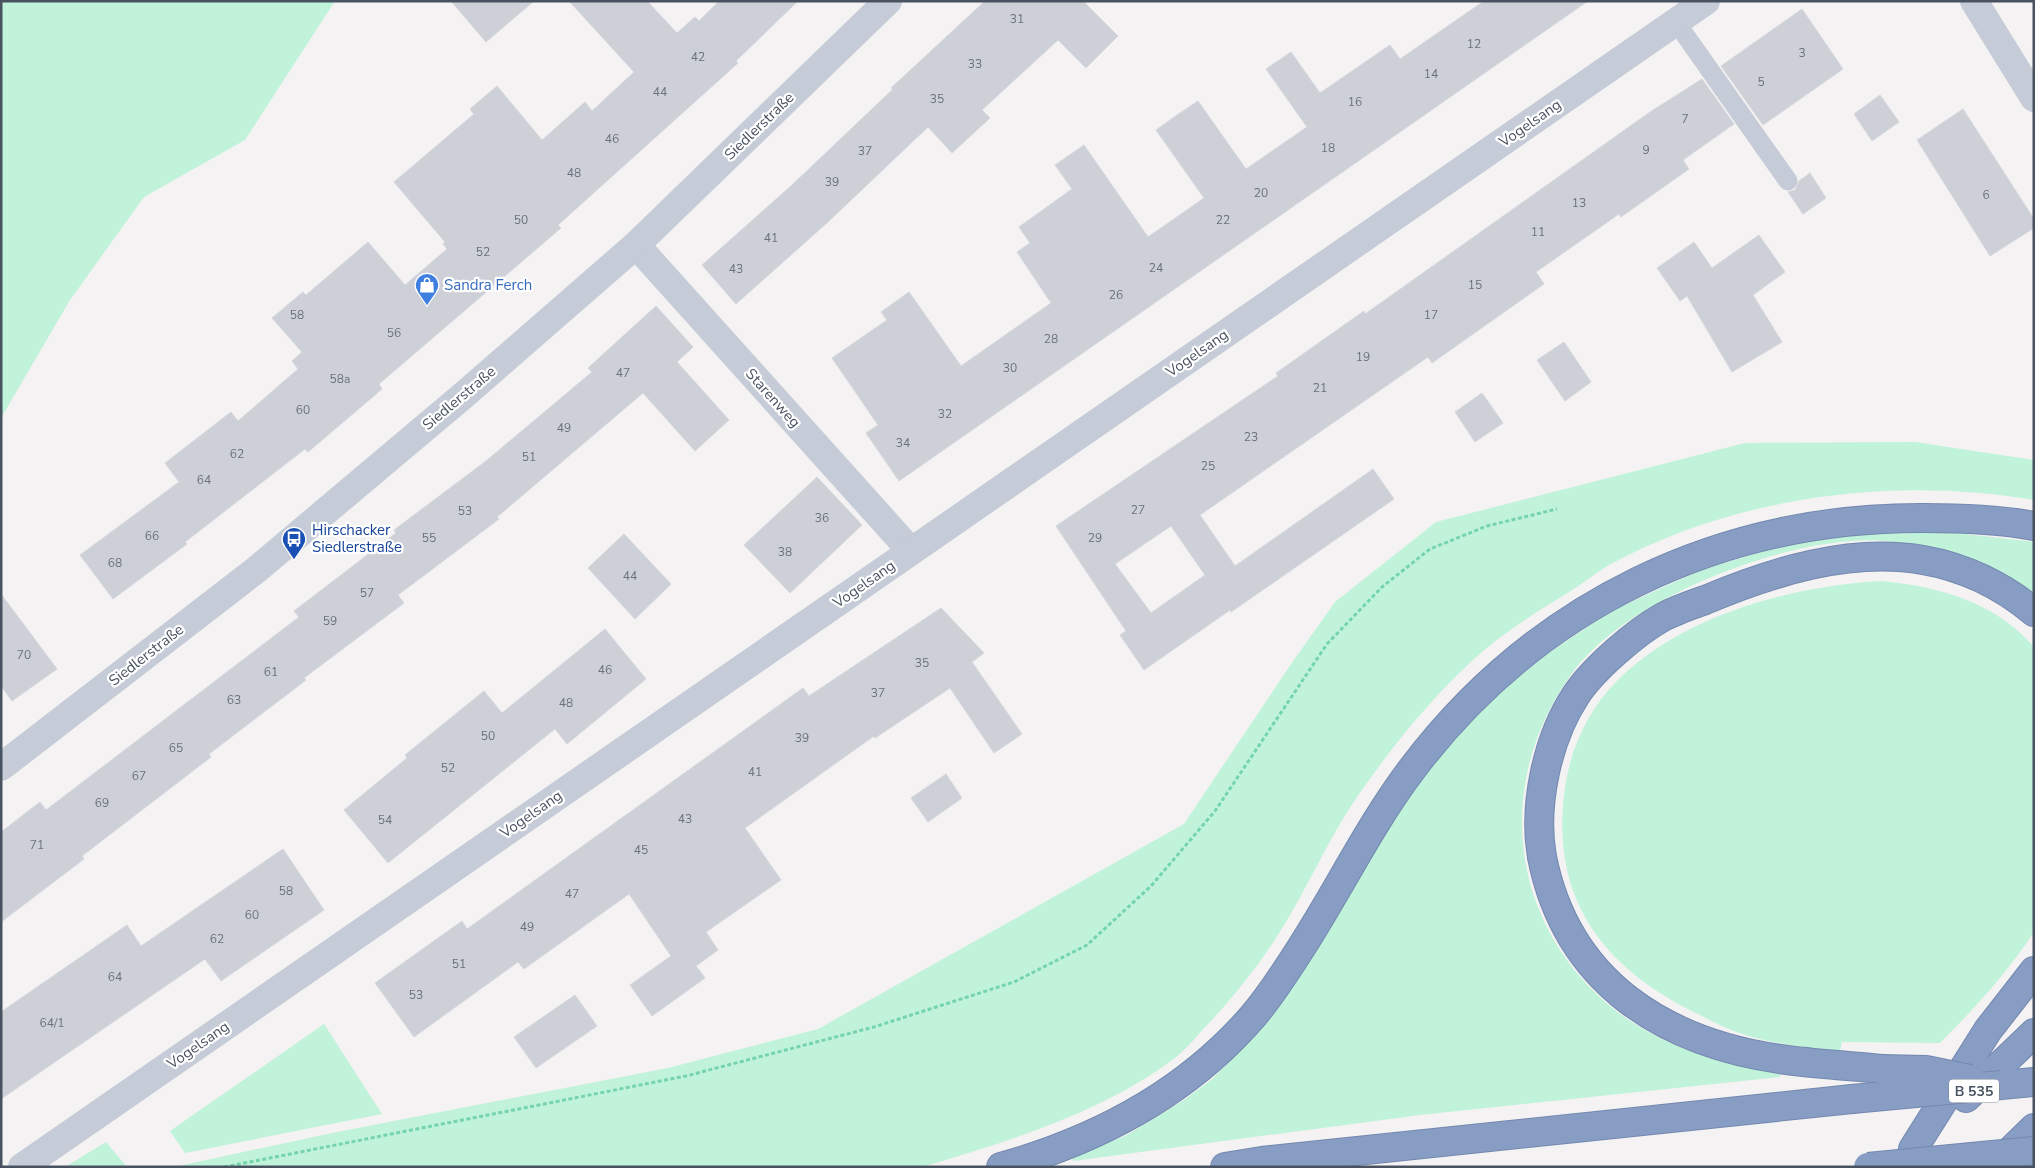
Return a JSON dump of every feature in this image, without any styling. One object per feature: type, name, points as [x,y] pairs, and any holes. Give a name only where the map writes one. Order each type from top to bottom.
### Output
[{"type":"highway","points":[[1001,1167],[1041,1156],[1127,1117],[1158,1099],[1208,1062],[1256,1013],[1300,950],[1368,834],[1414,767],[1477,693],[1546,635],[1607,598],[1676,564],[1748,539],[1817,524],[1877,518],[2002,520],[2034,526]]},
{"type":"highway","points":[[2001,1085],[1926,1070],[1882,1069],[1784,1060],[1727,1047],[1683,1032],[1646,1014],[1614,989],[1584,957],[1563,923],[1548,886],[1539,841],[1540,793],[1552,744],[1576,695],[1618,648],[1663,617],[1734,588],[1806,565],[1870,557],[1923,560],[1974,574],[2017,598],[2034,612]]},
{"type":"highway","points":[[1904,1158],[1988,1030],[2034,971]]},
{"type":"highway","name":"B 535","points":[[1904,1158],[2034,1033]]},
{"type":"highway","points":[[1224,1167],[1262,1161],[1852,1098],[2034,1082]]},
{"type":"highway","points":[[1994,1167],[2034,1128]]},
{"type":"highway","points":[[1868,1167],[2034,1151]]},
{"type":"street","name":"Siedlerstraße","points":[[2,764],[256,570],[636,245],[888,1]]},
{"type":"street","name":"Vogelsang","points":[[22,1167],[1706,1]]},
{"type":"street","points":[[1974,1],[2034,98]]},
{"type":"street","name":"Starenweg","points":[[636,245],[910,551]]},
{"type":"lane","points":[[1676,22],[1788,181]]},
{"type":"path","points":[[224,1167],[686,1076],[874,1027],[1022,978],[1087,946],[1151,886],[1215,811],[1327,644],[1382,586],[1430,549],[1487,526],[1556,509]]},
{"type":"green space","points":[[1,1],[335,1],[245,140],[144,197],[70,300],[1,418]]},
{"type":"green space","points":[[1915,442],[2034,460],[2034,500],[1981,493],[1926,490],[1871,492],[1816,498],[1762,508],[1709,522],[1658,541],[1604,568],[1493,643],[1448,684],[1385,758],[1357,797],[1327,846],[1281,930],[1265,955],[1229,1001],[1175,1058],[1117,1095],[1086,1110],[1021,1136],[922,1167],[174,1167],[332,1133],[668,1068],[818,1029],[1184,824],[1335,602],[1436,522],[1745,443]]},
{"type":"green space","points":[[1931,530],[2034,542],[2034,595],[2001,572],[1964,556],[1905,543],[1848,541],[1806,548],[1761,559],[1715,575],[1672,595],[1632,619],[1598,645],[1573,672],[1548,712],[1532,755],[1523,799],[1523,843],[1531,886],[1547,928],[1571,966],[1604,1001],[1643,1029],[1686,1049],[1733,1064],[1780,1073],[1780,1077],[1420,1115],[1073,1161],[1072,1158],[1127,1135],[1184,1100],[1211,1080],[1251,1040],[1303,972],[1416,777],[1490,700],[1547,654],[1611,611],[1701,570],[1760,552],[1820,537]]},
{"type":"green space","points":[[1880,581],[1923,587],[1964,599],[2002,618],[2019,631],[2034,647],[2034,932],[1990,990],[1940,1043],[1842,1042],[1840,1051],[1785,1044],[1738,1033],[1667,997],[1639,978],[1615,957],[1595,932],[1579,906],[1568,876],[1563,842],[1563,806],[1572,755],[1586,723],[1605,694],[1643,658],[1673,639],[1705,622],[1775,598],[1846,584]]},
{"type":"green space","points":[[324,1024],[382,1114],[185,1153],[170,1131]]},
{"type":"green space","points":[[106,1142],[127,1167],[65,1167]]},
{"type":"building","points":[[451,1],[534,1],[486,42]]},
{"type":"building","points":[[569,1],[647,1],[677,33],[695,17],[699,21],[719,1],[798,1],[736,61],[738,63],[558,225],[561,228],[379,384],[382,389],[308,452],[305,449],[185,542],[187,544],[113,599],[80,555],[179,482],[165,463],[231,412],[238,421],[298,369],[292,361],[302,352],[272,318],[303,292],[306,295],[368,242],[405,285],[447,249],[443,244],[445,242],[394,182],[474,114],[470,109],[497,86],[542,140],[585,102],[592,111],[634,72]]},
{"type":"building","points":[[985,1],[1083,1],[1118,36],[1086,68],[1058,40],[982,110],[990,118],[952,153],[928,127],[828,222],[736,304],[702,265],[792,185],[893,89],[891,88]]},
{"type":"building","points":[[1484,1],[1588,1],[899,481],[866,433],[878,425],[832,358],[887,320],[881,312],[909,292],[961,366],[1051,303],[1017,252],[1030,243],[1019,227],[1072,189],[1055,165],[1084,145],[1148,237],[1204,198],[1156,130],[1177,115],[1198,101],[1246,169],[1307,127],[1266,69],[1291,52],[1320,93],[1390,45],[1400,59]]},
{"type":"building","points":[[1802,9],[1843,69],[1763,125],[1721,66]]},
{"type":"building","points":[[1702,79],[1734,124],[1683,160],[1689,169],[1621,217],[1619,214],[1536,272],[1544,284],[1432,363],[1428,357],[1200,515],[1235,566],[1373,469],[1394,499],[1144,670],[1120,635],[1126,631],[1056,526],[1278,376],[1276,373],[1364,311],[1365,314],[1650,112]],"holes":[[[1171,526],[1205,575],[1151,613],[1115,564]]]},
{"type":"building","points":[[1880,95],[1899,122],[1872,141],[1854,114]]},
{"type":"building","points":[[1963,109],[2034,219],[2034,228],[1990,256],[1917,140]]},
{"type":"building","points":[[1810,173],[1826,198],[1803,214],[1788,192],[1795,190],[1799,181]]},
{"type":"building","points":[[1759,235],[1785,272],[1753,295],[1782,342],[1732,372],[1687,296],[1680,301],[1657,268],[1694,242],[1712,268]]},
{"type":"building","points":[[656,306],[693,347],[677,362],[729,420],[695,451],[643,393],[497,517],[499,519],[398,595],[404,603],[304,678],[306,680],[209,754],[211,757],[82,856],[84,859],[1,922],[1,832],[40,802],[46,810],[299,617],[294,611],[396,533],[394,530],[486,461],[592,372],[588,368]]},
{"type":"building","points":[[1564,342],[1591,382],[1565,401],[1537,360]]},
{"type":"building","points":[[1482,393],[1503,423],[1475,442],[1455,412]]},
{"type":"building","points":[[817,477],[862,525],[790,593],[744,545]]},
{"type":"building","points":[[624,534],[671,584],[635,619],[588,568]]},
{"type":"building","points":[[1,594],[57,669],[12,701],[1,686]]},
{"type":"building","points":[[941,608],[984,653],[972,662],[1022,734],[994,753],[950,688],[875,738],[874,736],[745,828],[781,880],[706,932],[718,950],[696,966],[705,978],[652,1016],[630,985],[671,956],[629,894],[524,969],[518,962],[414,1037],[375,983],[462,921],[467,929],[803,688],[809,696]]},
{"type":"building","points":[[605,629],[646,679],[567,744],[555,729],[388,863],[344,810],[407,758],[405,755],[484,691],[502,713]]},
{"type":"building","points":[[946,774],[962,798],[928,822],[911,798]]},
{"type":"building","points":[[283,849],[324,910],[221,981],[205,959],[1,1099],[1,1012],[127,925],[141,946]]},
{"type":"building","points":[[575,995],[597,1026],[536,1068],[514,1037]]},
{"type":"place","name":"Sandra Ferch","points":[[427,306]]},
{"type":"place","name":"Hirschacker Siedlerstraße","points":[[294,560]]}]
